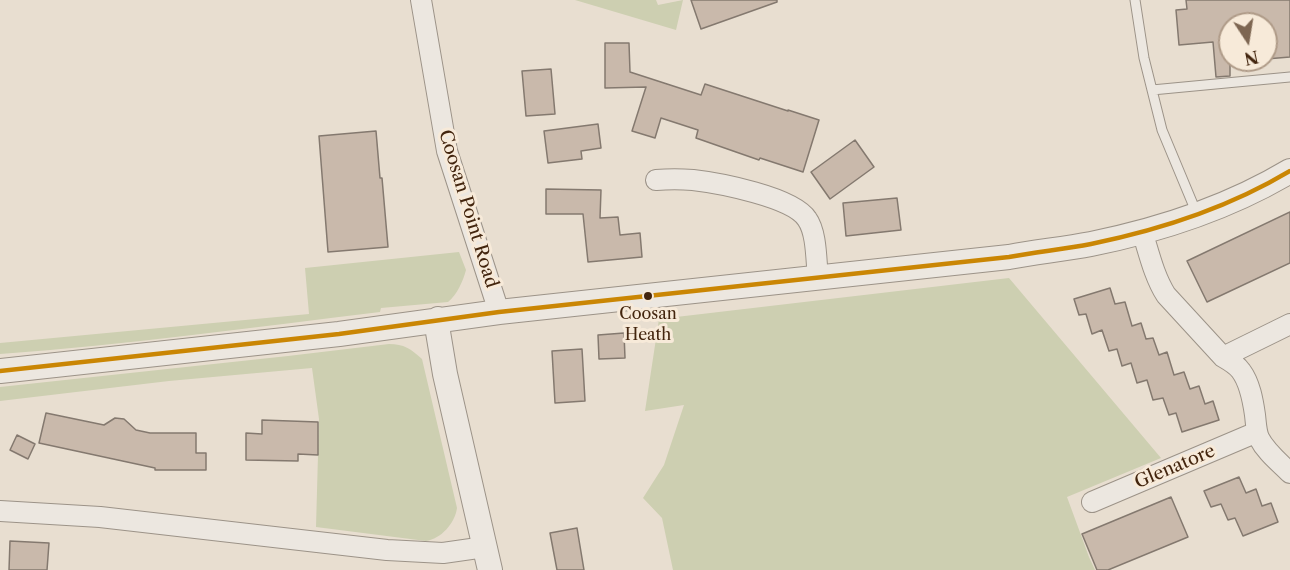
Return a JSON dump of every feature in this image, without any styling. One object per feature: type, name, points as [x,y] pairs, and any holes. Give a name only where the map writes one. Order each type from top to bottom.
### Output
[{"type":"street","name":"Coosan Point Road","points":[[421,0],[447,151],[498,312]]},
{"type":"street","points":[[0,371],[339,334],[498,312],[1009,257],[1090,244],[1142,231],[1197,214],[1252,192],[1290,171]]},
{"type":"street","points":[[656,180],[694,180],[721,185],[775,199],[800,211],[807,218],[814,239],[818,278]]},
{"type":"street","points":[[1142,231],[1155,273],[1166,296],[1223,357],[1234,363],[1241,371],[1253,404],[1257,432],[1267,450],[1290,473]]},
{"type":"street","points":[[0,511],[100,517],[387,550],[442,553],[488,559],[445,374],[438,319]]},
{"type":"street","points":[[1223,357],[1290,324]]},
{"type":"street","name":"Glenatore","points":[[1092,502],[1257,432]]},
{"type":"lane","points":[[1135,0],[1144,58],[1162,130],[1197,214]]},
{"type":"lane","points":[[1152,90],[1290,77]]},
{"type":"green space","points":[[575,0],[656,0],[658,5],[683,0],[676,30]]},
{"type":"green space","points":[[459,252],[466,270],[459,288],[448,302],[381,308],[380,312],[190,335],[0,354],[0,343],[309,314],[305,268]]},
{"type":"green space","points":[[1009,278],[1161,458],[1067,497],[1095,570],[673,570],[662,518],[643,498],[664,465],[684,405],[645,411],[659,319]]},
{"type":"green space","points":[[389,344],[407,348],[422,359],[457,508],[456,514],[446,529],[432,540],[316,527],[319,419],[312,368],[169,381],[0,401],[0,387]]},
{"type":"building","points":[[691,0],[777,0],[777,2],[701,29]]},
{"type":"building","points":[[1186,0],[1290,0],[1290,57],[1278,58],[1278,12],[1218,12],[1218,72],[1230,72],[1230,76],[1216,77],[1213,42],[1179,45],[1176,10],[1187,9]]},
{"type":"building","points":[[605,43],[629,43],[630,72],[701,95],[705,84],[819,120],[803,172],[760,158],[759,160],[696,138],[698,130],[661,118],[655,138],[632,131],[646,87],[605,88]]},
{"type":"building","points":[[551,69],[555,114],[526,116],[522,71]]},
{"type":"building","points":[[598,124],[601,148],[581,151],[582,159],[548,163],[544,131]]},
{"type":"building","points":[[376,131],[388,247],[328,252],[319,136]]},
{"type":"building","points":[[855,140],[874,167],[830,199],[811,172]]},
{"type":"building","points":[[546,189],[601,190],[600,218],[618,217],[620,235],[640,233],[642,257],[588,262],[583,214],[546,214]]},
{"type":"building","points":[[897,198],[901,230],[846,236],[843,203]]},
{"type":"building","points":[[1290,212],[1290,263],[1207,302],[1187,261]]},
{"type":"building","points":[[1110,288],[1115,304],[1125,302],[1132,326],[1141,323],[1146,339],[1153,338],[1159,355],[1167,352],[1174,375],[1184,372],[1190,389],[1199,386],[1205,404],[1213,401],[1219,420],[1182,432],[1176,413],[1169,415],[1163,398],[1153,400],[1147,380],[1137,383],[1131,363],[1122,366],[1117,349],[1109,351],[1102,330],[1092,334],[1086,314],[1079,315],[1074,299]]},
{"type":"building","points":[[624,333],[625,358],[599,359],[598,335]]},
{"type":"building","points":[[582,349],[585,401],[555,403],[552,351]]},
{"type":"building","points":[[46,413],[104,425],[115,418],[124,419],[136,430],[150,433],[196,433],[196,453],[206,453],[206,470],[155,470],[155,468],[39,443]]},
{"type":"building","points":[[262,420],[318,422],[318,455],[298,454],[298,461],[246,460],[246,433],[262,434]]},
{"type":"building","points":[[17,435],[35,444],[28,459],[10,450]]},
{"type":"building","points":[[1239,477],[1246,493],[1256,489],[1262,506],[1271,503],[1278,522],[1243,536],[1235,518],[1228,520],[1221,504],[1211,507],[1204,491]]},
{"type":"building","points":[[1171,497],[1188,537],[1108,570],[1097,570],[1082,534]]},
{"type":"building","points":[[577,528],[584,570],[557,570],[550,533]]},
{"type":"building","points":[[10,541],[49,543],[47,570],[9,570]]},
{"type":"transit line","points":[[0,371],[339,334],[499,312],[1009,257],[1091,244],[1143,232],[1219,206],[1290,171]]},
{"type":"place","name":"Coosan Heath","points":[[648,296]]}]
